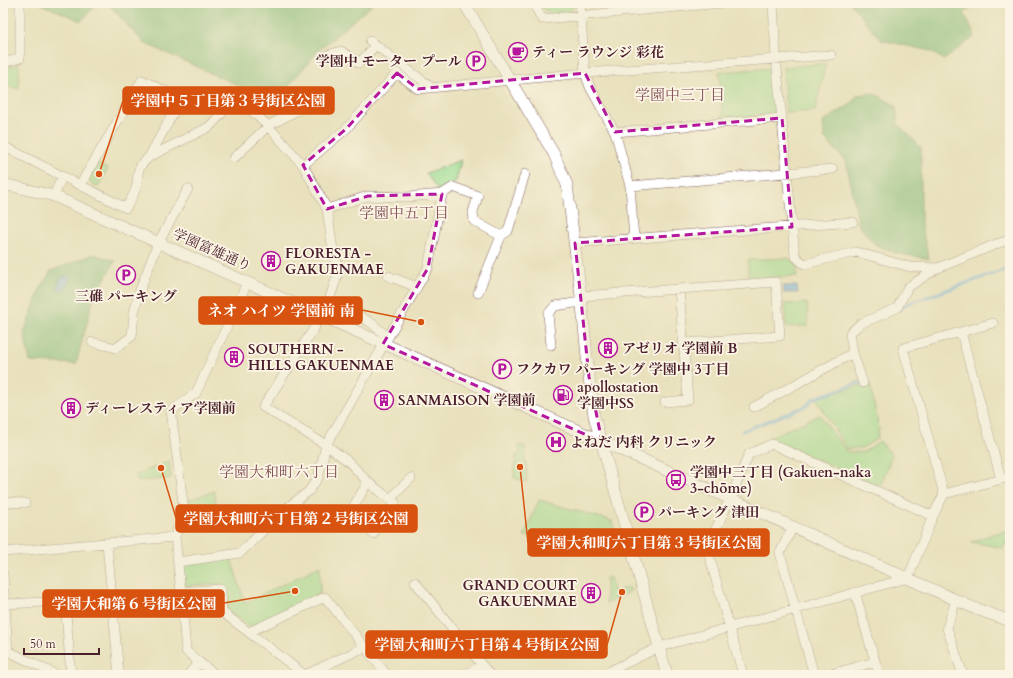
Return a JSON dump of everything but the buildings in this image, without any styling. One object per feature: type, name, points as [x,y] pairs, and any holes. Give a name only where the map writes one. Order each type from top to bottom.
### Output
[{"type":"street","points":[[3,63],[20,58],[20,3]]},
{"type":"street","points":[[464,3],[554,154],[568,185],[593,409],[667,675]]},
{"type":"street","points":[[533,3],[542,19],[723,3]]},
{"type":"street","points":[[580,3],[586,73],[590,87],[615,132],[630,186],[634,239]]},
{"type":"street","points":[[773,3],[776,58],[795,256],[804,264],[856,252],[910,268],[938,268]]},
{"type":"street","points":[[328,55],[341,51],[359,63],[373,43],[431,87]]},
{"type":"street","points":[[303,165],[346,129],[397,73],[418,88],[586,73],[831,55]]},
{"type":"street","points":[[80,185],[142,80],[181,99],[149,157]]},
{"type":"street","points":[[3,146],[126,208],[136,189],[137,174],[141,164],[149,157],[209,127],[237,97],[268,126],[303,165],[327,209],[332,244],[339,271],[329,300],[370,322],[386,341]]},
{"type":"street","points":[[234,158],[268,126],[296,111]]},
{"type":"street","points":[[615,132],[782,118]]},
{"type":"street","points":[[630,186],[833,169]]},
{"type":"street","points":[[478,293],[501,236],[508,231],[525,174]]},
{"type":"street","points":[[54,196],[62,176]]},
{"type":"street","name":"学園富雄通り","points":[[3,184],[54,196],[247,283],[386,341],[602,442],[956,600],[1010,621]]},
{"type":"street","points":[[327,209],[368,196],[442,194],[453,187],[478,196],[473,212],[474,221],[501,236]]},
{"type":"street","points":[[92,342],[116,348],[132,336],[134,313],[140,290],[158,243],[188,189]]},
{"type":"street","points":[[178,562],[240,553],[283,511],[309,491],[318,478],[326,445],[428,268],[442,194]]},
{"type":"street","points":[[575,244],[853,222]]},
{"type":"street","points":[[863,383],[853,353],[850,333],[860,324],[897,308],[908,287],[938,268],[1010,240]]},
{"type":"street","points":[[388,276],[417,287]]},
{"type":"street","points":[[551,344],[548,314],[555,306],[581,299],[776,282],[780,336],[684,343]]},
{"type":"street","points":[[216,675],[186,651],[175,537],[178,528],[186,526],[171,411],[196,393],[247,283]]},
{"type":"street","points":[[665,402],[688,400],[679,290]]},
{"type":"street","points":[[602,675],[659,647],[908,578],[933,516],[944,494],[903,348],[993,323]]},
{"type":"street","points":[[315,326],[263,407],[326,445],[350,462],[368,482],[395,504],[373,534]]},
{"type":"street","points":[[944,494],[1006,478],[961,332]]},
{"type":"street","points":[[754,407],[853,353]]},
{"type":"street","points":[[743,675],[707,548],[749,454],[772,444],[933,516]]},
{"type":"street","points":[[390,499],[411,478]]},
{"type":"street","points":[[345,521],[368,482]]},
{"type":"street","points":[[3,502],[25,503]]},
{"type":"street","points":[[793,526],[780,553],[814,675]]},
{"type":"street","points":[[3,552],[175,537]]},
{"type":"street","points":[[107,543],[119,675]]},
{"type":"street","points":[[3,574],[8,651],[57,675]]},
{"type":"street","points":[[415,582],[490,675]]},
{"type":"street","points":[[181,592],[220,589],[222,612],[305,675],[365,647]]},
{"type":"street","points":[[855,592],[879,675]]},
{"type":"street","points":[[250,632],[325,597],[387,675]]},
{"type":"street","points":[[956,600],[947,628],[963,675]]},
{"type":"street","points":[[5,604],[65,601],[71,675]]},
{"type":"street","points":[[188,675],[199,662]]},
{"type":"street","points":[[827,675],[875,662]]},
{"type":"street","points":[[462,675],[483,666]]},
{"type":"highlighted area","points":[[397,73],[418,89],[585,73],[615,132],[782,118],[792,227],[575,243],[589,377],[602,442],[383,344],[428,268],[442,194],[368,196],[327,209],[303,165],[346,129]]},
{"type":"green space","points":[[98,3],[81,21],[41,4]]},
{"type":"green space","points":[[107,3],[374,3],[319,50],[275,102],[144,43]]},
{"type":"green space","points":[[539,3],[575,3],[575,5],[570,11],[552,13],[545,10]]},
{"type":"green space","points":[[850,3],[979,3],[964,13],[975,36],[944,60],[930,51],[881,40]]},
{"type":"green space","points":[[826,63],[815,111],[786,113],[784,67]]},
{"type":"green space","points":[[19,64],[19,89],[3,85],[3,68]]},
{"type":"green space","points":[[772,68],[774,71],[777,109],[772,115],[723,119],[719,72]]},
{"type":"green space","points":[[874,93],[896,106],[898,124],[921,147],[921,225],[929,259],[896,253],[875,244],[859,226],[846,161],[824,138],[823,122],[851,104],[857,95]]},
{"type":"green space","points":[[461,160],[456,181],[439,192],[426,173]]},
{"type":"green space","points":[[98,163],[108,169],[98,187],[91,183],[89,179]]},
{"type":"green space","points":[[94,254],[115,261],[93,300],[76,364],[30,362],[24,333],[40,289],[51,271]]},
{"type":"green space","points":[[788,258],[797,264],[797,276],[748,279],[748,260]]},
{"type":"green space","points":[[807,303],[808,326],[786,327],[785,304]]},
{"type":"green space","points":[[870,383],[879,429],[877,439],[862,448],[847,449],[816,398]]},
{"type":"green space","points":[[820,415],[847,452],[864,452],[880,441],[892,455],[880,487],[768,438]]},
{"type":"green space","points":[[519,446],[525,446],[527,482],[514,478],[516,455],[520,455]]},
{"type":"green space","points":[[169,461],[171,478],[138,482],[136,475]]},
{"type":"green space","points":[[214,491],[219,526],[192,529],[188,500]]},
{"type":"green space","points":[[539,500],[612,521],[618,545],[579,544],[558,536],[524,536]]},
{"type":"green space","points":[[1010,530],[1010,541],[1007,541],[1003,548],[971,542],[993,534]]},
{"type":"green space","points":[[231,558],[245,603],[320,566],[320,594],[252,626],[248,626],[227,611],[225,587],[221,584],[187,586],[184,583],[183,568],[186,564]]},
{"type":"green space","points":[[610,577],[613,592],[629,587],[631,591],[606,604],[606,578]]},
{"type":"water","points":[[67,275],[70,278],[69,282],[63,290],[60,290],[58,288],[59,282],[61,278]]},
{"type":"water","points":[[783,286],[797,286],[798,293],[784,293]]},
{"type":"waterway","points":[[901,309],[904,305],[1010,268]]},
{"type":"waterway","points":[[742,431],[807,406],[812,399],[861,382]]},
{"type":"tunnel","points":[[315,327],[329,300]]},
{"type":"place","name":"ティー ラウンジ 彩花","points":[[518,52]]},
{"type":"place","name":"学園中 モーター プール","points":[[476,61]]},
{"type":"place","name":"学園中５丁目第３号街区公園","points":[[99,174]]},
{"type":"place","name":"FLORESTA - GAKUENMAE","points":[[271,261]]},
{"type":"place","name":"三碓 パーキング","points":[[126,275]]},
{"type":"place","name":"ネオ ハイツ 学園前 南","points":[[421,322]]},
{"type":"place","name":"アゼリオ 学園前 B","points":[[608,348]]},
{"type":"place","name":"SOUTHERN - HILLS GAKUENMAE","points":[[234,357]]},
{"type":"place","name":"フクカワ パーキング 学園中 3丁目","points":[[502,369]]},
{"type":"place","name":"apollostation 学園中SS","points":[[563,395]]},
{"type":"place","name":"SANMAISON 学園前","points":[[384,400]]},
{"type":"place","name":"ディーレスティア学園前","points":[[71,408]]},
{"type":"place","name":"よねだ 内科 クリニック","points":[[556,442]]},
{"type":"place","name":"学園大和町六丁目第３号街区公園","points":[[520,467]]},
{"type":"place","name":"学園大和町六丁目第２号街区公園","points":[[161,468]]},
{"type":"place","name":"学園中三丁目 (Gakuen-naka 3-chōme)","points":[[676,480]]},
{"type":"place","name":"パーキング 津田","points":[[644,512]]},
{"type":"place","name":"学園大和第６号街区公園","points":[[295,591]]},
{"type":"place","name":"学園大和町六丁目第４号街区公園","points":[[622,592]]},
{"type":"place","name":"GRAND COURT GAKUENMAE","points":[[591,593]]},
{"type":"district","name":"学園中三丁目","points":[[680,95]]},
{"type":"district","name":"学園中五丁目","points":[[404,213]]},
{"type":"district","name":"学園大和町六丁目","points":[[279,472]]}]
